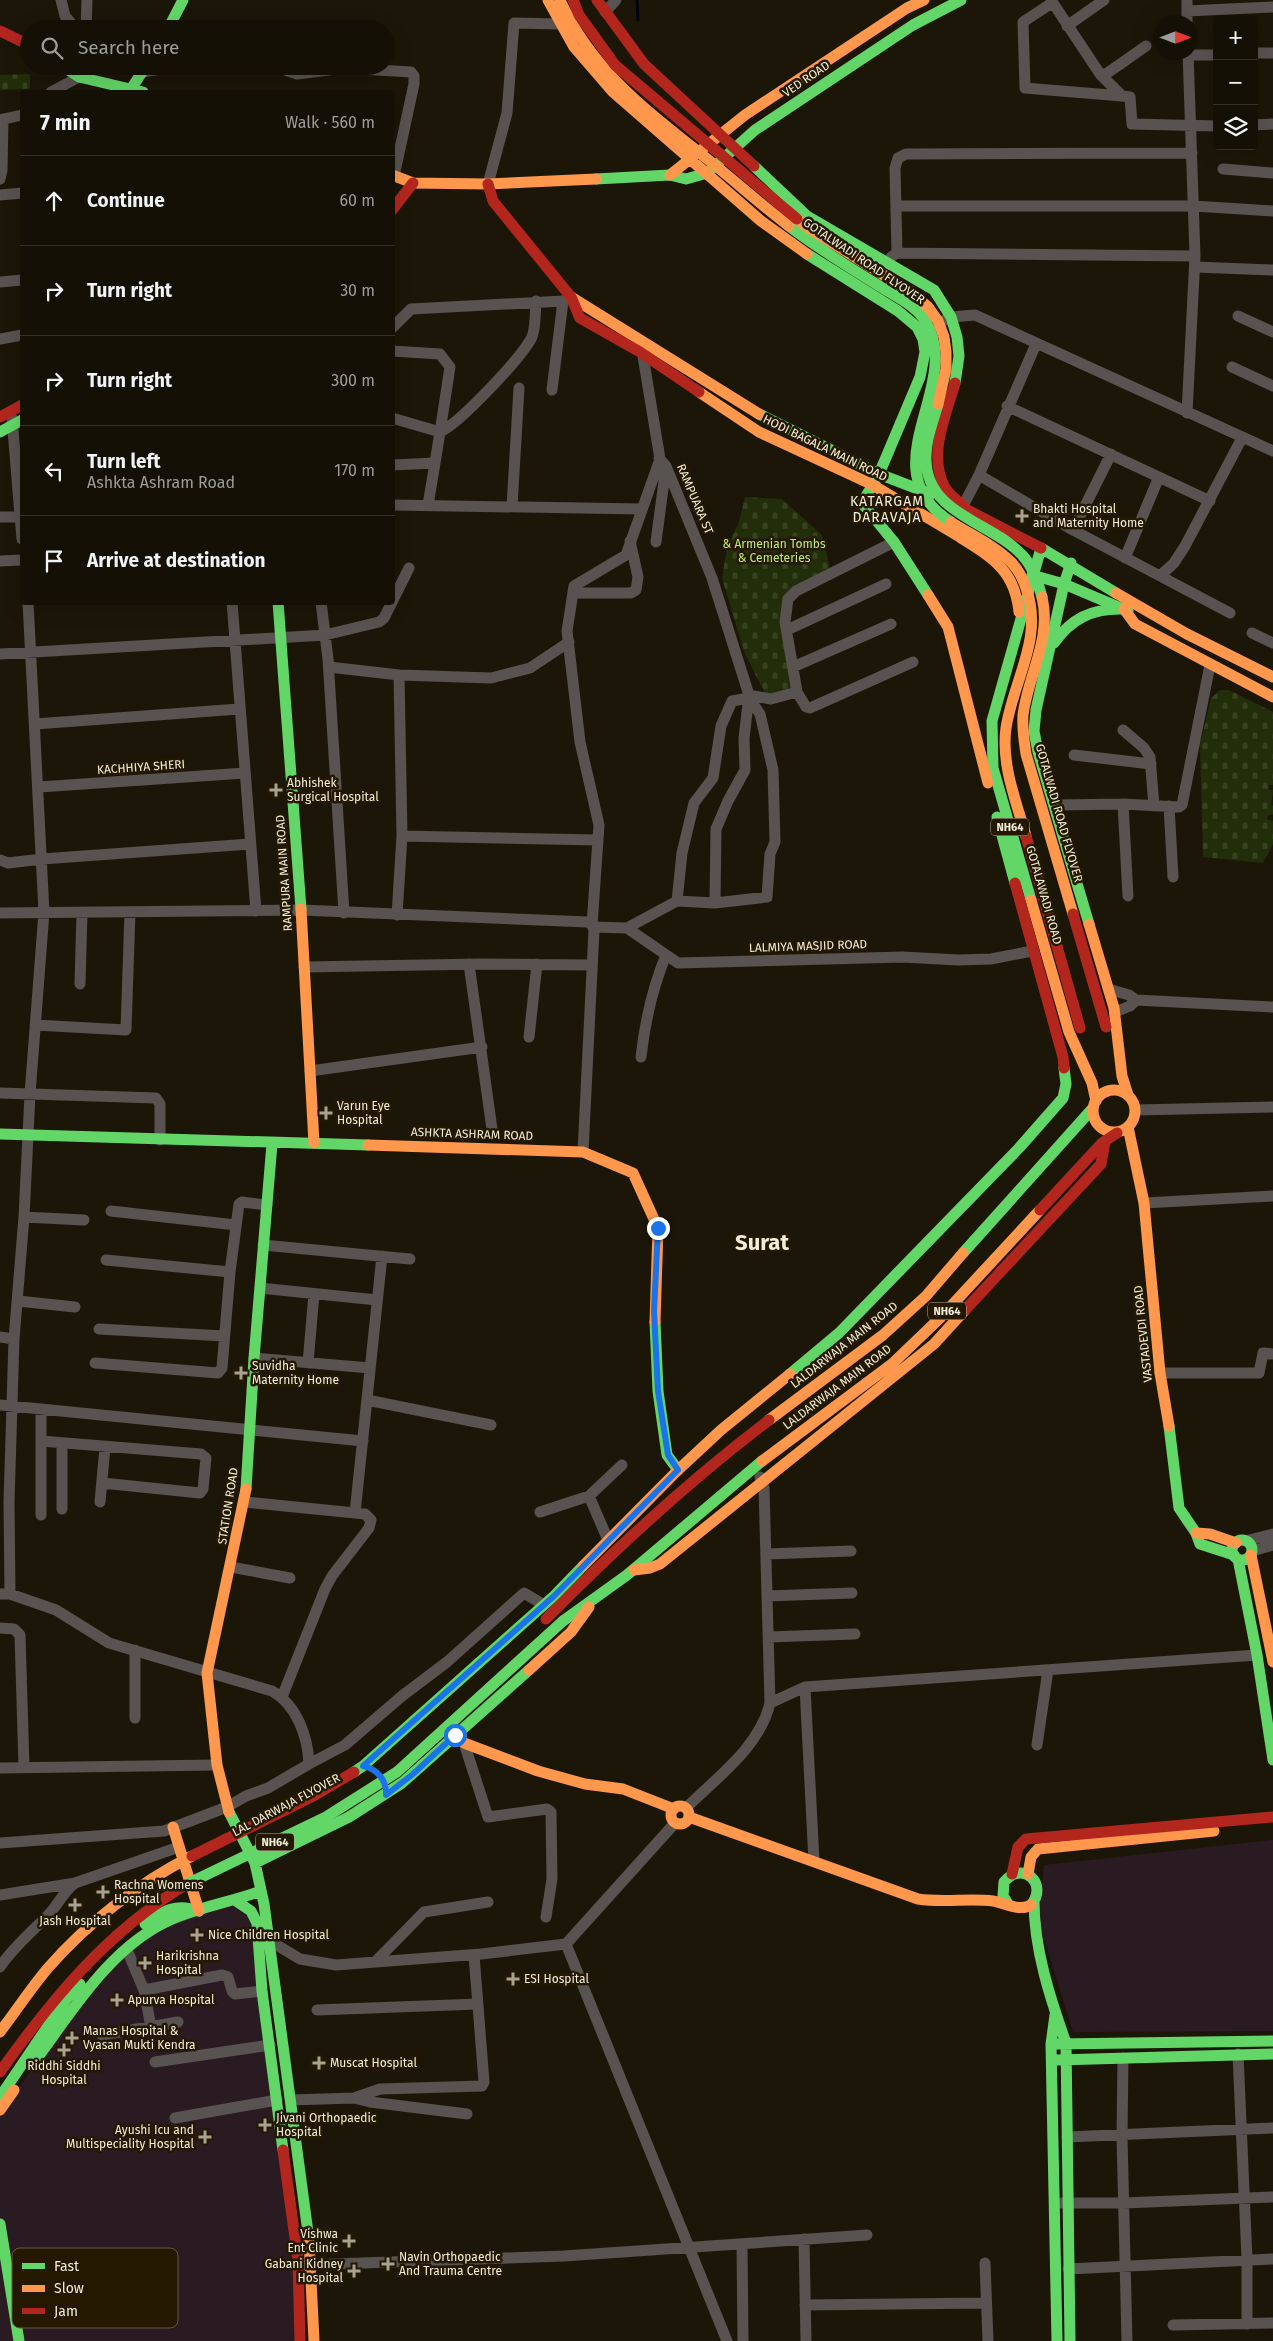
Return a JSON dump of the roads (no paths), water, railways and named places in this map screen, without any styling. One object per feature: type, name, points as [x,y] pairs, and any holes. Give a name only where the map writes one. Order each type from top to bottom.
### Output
[{"type":"main road","points":[[0,2032],[47,1969],[84,1931],[142,1887],[184,1861],[315,1795],[363,1766],[605,1548],[678,1470],[721,1430],[839,1333],[1019,1148],[1063,1098],[1066,1084],[1063,1057],[1032,951],[948,627],[894,542],[862,503],[879,474],[920,377],[925,352],[919,332],[909,318],[790,243],[612,92],[574,47],[548,0]]},
{"type":"main road","name":"GOTALWADI ROAD FLYOVER","points":[[560,0],[567,21],[602,68],[650,112],[798,234],[905,302],[926,322],[935,350],[935,365],[917,438],[915,453],[919,484],[926,499],[941,516],[997,548],[1009,558],[1020,572],[1029,593],[1033,610],[1033,628],[1007,722],[1007,758],[1010,780],[1080,1028],[1092,1083]]},
{"type":"main road","name":"GOTALWADI ROAD FLYOVER","points":[[573,0],[579,15],[615,65],[807,227],[912,293],[925,302],[936,316],[948,348],[947,366],[928,441],[927,469],[930,481],[944,503],[1020,552],[1030,566],[1040,586],[1044,608],[1044,628],[1027,698],[1023,736],[1026,754],[1122,1076]]},
{"type":"main road","points":[[597,0],[644,64],[733,150],[807,216],[934,290],[951,317],[957,337],[958,376],[938,443],[939,473],[946,488],[963,506]]},
{"type":"main road","name":"VED ROAD","points":[[670,175],[745,115],[907,8],[924,0]]},
{"type":"main road","name":"VED ROAD","points":[[412,183],[488,184],[670,175],[686,179],[707,173],[755,130],[913,25],[961,0]]},
{"type":"main road","points":[[172,20],[179,2]]},
{"type":"main road","points":[[0,31],[20,41]]},
{"type":"main road","points":[[76,75],[135,90]]},
{"type":"main road","points":[[131,89],[140,75]]},
{"type":"main road","points":[[395,176],[412,183],[395,206]]},
{"type":"main road","name":"HODI BAGALA MAIN ROAD","points":[[488,184],[493,201],[567,299],[643,347],[770,421],[879,474],[963,506],[1071,564],[1137,606]]},
{"type":"main road","name":"HODI BAGALA MAIN ROAD","points":[[643,347],[759,432],[872,484],[961,538],[1032,575],[1064,584],[1150,618]]},
{"type":"main road","points":[[5,414],[20,406]]},
{"type":"main road","points":[[0,432],[18,422]]},
{"type":"main road","points":[[961,538],[992,556],[1012,580],[1019,594],[1019,627]]},
{"type":"main road","name":"GOTALAWADI ROAD","points":[[1041,548],[992,720],[993,768],[1069,1032],[1092,1083],[1095,1105]]},
{"type":"main road","points":[[1071,564],[1064,584],[1036,710],[1034,732],[1038,752],[1114,1012],[1122,1076],[1128,1095],[1136,1110],[1128,1127]]},
{"type":"main road","name":"RAMPURA MAIN ROAD","points":[[278,605],[301,910],[314,1143]]},
{"type":"main road","points":[[1137,606],[1150,618],[1270,692]]},
{"type":"main road","points":[[1137,606],[1155,610],[1273,669]]},
{"type":"main road","points":[[1047,666],[1054,644],[1061,631],[1072,622],[1084,614],[1095,610],[1124,609],[1135,624],[1210,665],[1270,692]]},
{"type":"main road","points":[[1150,618],[1273,677]]},
{"type":"main road","name":"NH64","points":[[1128,1095],[1121,1091],[1107,1091],[1095,1105],[1093,1114],[1099,1126],[1110,1132],[1117,1132],[1128,1127]]},
{"type":"main road","name":"LALDARWAJA MAIN ROAD","points":[[605,1548],[738,1444],[883,1335],[926,1296],[1095,1105]]},
{"type":"main road","name":"VASTADEVDI ROAD","points":[[1128,1127],[1144,1202],[1160,1373],[1173,1447],[1179,1508],[1196,1533],[1200,1544],[1236,1557]]},
{"type":"main road","name":"LALDARWAJA MAIN ROAD","points":[[596,1598],[634,1570],[755,1466],[892,1364],[940,1318],[1105,1141],[1117,1132]]},
{"type":"main road","name":"ASHKTA ASHRAM ROAD","points":[[0,1134],[272,1144],[314,1143],[583,1152],[633,1173],[658,1228],[654,1311],[658,1391],[668,1455],[678,1470]]},
{"type":"main road","points":[[634,1570],[650,1568],[660,1564],[947,1332],[1101,1164],[1104,1158],[1105,1141]]},
{"type":"main road","name":"STATION ROAD","points":[[272,1144],[254,1358],[245,1502],[207,1673],[217,1765],[227,1807],[255,1863],[270,1941],[311,2265],[314,2341]]},
{"type":"main road","points":[[1196,1533],[1210,1534],[1250,1544],[1273,1664],[1260,1673]]},
{"type":"main road","points":[[1241,1542],[1233,1548],[1257,1655],[1273,1760]]},
{"type":"main road","name":"NH64","points":[[542,1623],[605,1548]]},
{"type":"main road","points":[[1236,1557],[1245,1560],[1252,1553]]},
{"type":"main road","points":[[255,1863],[334,1827],[362,1811],[459,1739],[571,1632],[596,1598]]},
{"type":"main road","name":"NH64","points":[[0,2072],[32,2025],[65,1985],[93,1955],[124,1927],[191,1882],[327,1817],[370,1791],[396,1772],[563,1621],[596,1598]]},
{"type":"main road","points":[[1260,1673],[1273,1678]]},
{"type":"main road","points":[[459,1739],[538,1771],[585,1784],[623,1789],[814,1861],[925,1900],[974,1899],[1014,1907],[1030,1905],[1034,1901]]},
{"type":"main road","points":[[363,1766],[372,1769],[380,1776],[385,1784],[386,1795]]},
{"type":"main road","name":"LAL DARWAJA FLYOVER","points":[[319,1806],[378,1768]]},
{"type":"main road","points":[[347,1777],[345,1788],[347,1800],[351,1806],[362,1811]]},
{"type":"main road","points":[[675,1823],[672,1818],[683,1812]]},
{"type":"main road","points":[[974,1899],[1003,1885],[1012,1874],[1018,1847],[1022,1842],[1031,1838],[1273,1817]]},
{"type":"main road","points":[[1028,1874],[1029,1862],[1033,1852],[1038,1849],[1273,1826]]},
{"type":"main road","points":[[173,1827],[199,1911]]},
{"type":"main road","name":"LAL DARWAJA FLYOVER","points":[[143,1899],[186,1872],[257,1837]]},
{"type":"main road","points":[[1012,1874],[1018,1872],[1028,1874],[1037,1884],[1038,1890],[1034,1901],[1034,1928],[1055,2013],[1066,2043],[1070,2341]]},
{"type":"main road","points":[[1003,1885],[1002,1894],[1034,1928]]},
{"type":"main road","points":[[0,2110],[79,2000],[127,1950],[169,1920],[236,1901],[261,1891]]},
{"type":"main road","points":[[236,1901],[251,1911],[257,1923],[262,1991],[298,2265],[300,2341]]},
{"type":"main road","points":[[0,2097],[68,1998],[109,1952],[166,1909],[178,1905],[199,1911]]},
{"type":"main road","points":[[5,2045],[57,1975],[96,1936]]},
{"type":"main road","points":[[1055,2013],[1051,2060],[1057,2341]]},
{"type":"main road","points":[[1051,2044],[1273,2041]]},
{"type":"main road","points":[[1051,2060],[1273,2054]]},
{"type":"main road","points":[[0,2224],[12,2298]]},
{"type":"main road","points":[[17,2328],[19,2341]]},
{"type":"street","points":[[61,0],[65,16],[68,20]]},
{"type":"street","points":[[86,20],[87,0]]},
{"type":"street","points":[[605,12],[616,0]]},
{"type":"street","points":[[1067,26],[1104,0]]},
{"type":"street","points":[[1122,96],[1100,74],[1052,2],[1023,22],[1025,88],[1130,97],[1132,124],[1213,126]]},
{"type":"street","points":[[1187,11],[1273,7]]},
{"type":"street","points":[[488,184],[507,113],[514,23],[560,24]]},
{"type":"street","points":[[1100,74],[1106,74],[1146,46]]},
{"type":"street","points":[[1258,54],[1273,53]]},
{"type":"street","points":[[1198,54],[1213,55]]},
{"type":"street","points":[[1187,413],[1195,261],[1188,60]]},
{"type":"street","points":[[395,71],[411,72],[414,76],[414,84],[395,166]]},
{"type":"street","points":[[54,90],[79,77]]},
{"type":"street","points":[[0,179],[1,120],[20,115]]},
{"type":"street","points":[[1258,125],[1273,124]]},
{"type":"street","points":[[897,253],[896,168],[898,158],[906,154],[1192,153]]},
{"type":"street","points":[[1223,169],[1273,173]]},
{"type":"street","points":[[0,195],[20,193]]},
{"type":"street","points":[[896,206],[1194,206],[1273,212]]},
{"type":"street","points":[[883,262],[897,253],[1195,261],[1273,270]]},
{"type":"street","points":[[0,282],[20,280]]},
{"type":"street","points":[[395,325],[411,309],[567,299],[552,390]]},
{"type":"street","points":[[395,419],[440,432],[448,429],[513,362],[531,338],[536,301]]},
{"type":"street","points":[[919,332],[951,317],[975,315],[1273,452]]},
{"type":"street","points":[[1238,316],[1273,332]]},
{"type":"street","points":[[0,339],[20,335]]},
{"type":"street","points":[[963,506],[979,475],[1007,406],[1036,344]]},
{"type":"street","points":[[643,347],[663,462],[656,542]]},
{"type":"street","points":[[395,351],[440,354],[450,368],[428,505]]},
{"type":"street","points":[[1232,368],[1273,386]]},
{"type":"street","points":[[512,506],[519,388]]},
{"type":"street","points":[[1007,406],[1210,501]]},
{"type":"street","points":[[5,414],[18,422],[20,470]]},
{"type":"street","points":[[1160,576],[1174,562],[1185,546],[1242,438]]},
{"type":"street","points":[[1073,530],[1111,454]]},
{"type":"street","points":[[583,1152],[599,825],[580,742],[567,631],[574,586],[626,555],[642,509],[663,462]]},
{"type":"street","name":"RAMPUARA ST","points":[[663,462],[712,578],[749,697]]},
{"type":"street","points":[[395,465],[435,463]]},
{"type":"street","points":[[979,475],[1073,530],[1230,613]]},
{"type":"street","points":[[1125,558],[1159,477]]},
{"type":"street","points":[[395,504],[642,509]]},
{"type":"street","points":[[0,518],[20,517]]},
{"type":"street","points":[[573,594],[632,593],[636,590],[638,577],[630,541]]},
{"type":"street","points":[[894,542],[796,591],[788,599],[785,622],[798,692],[806,706],[810,708],[913,662]]},
{"type":"street","points":[[0,561],[20,560]]},
{"type":"street","points":[[395,596],[409,568]]},
{"type":"street","points":[[787,630],[886,584]]},
{"type":"street","points":[[28,605],[44,912],[27,1135],[18,1301],[6,1406],[5,1594],[56,1610],[109,1643],[272,1692],[282,1697],[298,1717],[309,1750],[309,1764]]},
{"type":"street","points":[[232,605],[256,911]]},
{"type":"street","points":[[321,605],[329,667],[344,913]]},
{"type":"street","points":[[0,654],[325,635],[379,622],[384,618],[390,605]]},
{"type":"street","points":[[793,667],[891,624]]},
{"type":"street","points":[[1252,633],[1273,642]]},
{"type":"street","points":[[329,667],[399,675],[491,678],[522,672],[568,642]]},
{"type":"street","points":[[1055,805],[1123,804],[1179,807],[1184,801],[1210,665]]},
{"type":"street","points":[[397,915],[402,836],[399,675]]},
{"type":"street","points":[[677,901],[682,853],[694,803],[713,778],[721,726],[732,701],[749,697],[771,699],[798,692]]},
{"type":"street","points":[[0,913],[301,910],[588,922],[593,926],[627,928],[677,901],[715,903],[767,897],[770,854],[775,842],[774,770],[760,714],[749,697]]},
{"type":"street","points":[[715,903],[716,829],[728,801],[745,770],[744,738],[749,697]]},
{"type":"street","points":[[35,724],[239,709]]},
{"type":"street","points":[[1123,730],[1148,752],[1151,764],[1154,806]]},
{"type":"street","points":[[1074,755],[1151,764]]},
{"type":"street","name":"KACHHIYA SHERI","points":[[39,787],[245,773]]},
{"type":"street","points":[[1123,804],[1128,896]]},
{"type":"street","points":[[1169,806],[1173,876]]},
{"type":"street","points":[[402,836],[598,840]]},
{"type":"street","points":[[0,860],[8,863],[250,844]]},
{"type":"street","points":[[80,984],[82,912]]},
{"type":"street","points":[[35,1025],[126,1030],[130,912]]},
{"type":"street","name":"LALMIYA MASJID ROAD","points":[[627,928],[678,963],[894,958],[958,960],[991,958],[1032,951]]},
{"type":"street","points":[[641,1057],[645,1020],[656,980],[666,955]]},
{"type":"street","points":[[304,967],[469,964],[592,965]]},
{"type":"street","points":[[469,964],[492,1129]]},
{"type":"street","points":[[530,1037],[537,964]]},
{"type":"street","points":[[1108,989],[1129,995],[1136,1000],[1273,1007]]},
{"type":"street","points":[[1114,1012],[1130,1006],[1136,1000]]},
{"type":"street","points":[[310,1071],[482,1047]]},
{"type":"street","points":[[0,1093],[156,1098],[160,1104],[160,1140]]},
{"type":"street","points":[[1136,1110],[1273,1107]]},
{"type":"street","points":[[1144,1202],[1273,1196]]},
{"type":"street","points":[[95,1363],[215,1374],[220,1371],[222,1368],[230,1272],[240,1203],[267,1205]]},
{"type":"street","points":[[111,1211],[236,1225]]},
{"type":"street","points":[[24,1217],[84,1220]]},
{"type":"street","points":[[263,1245],[410,1259]]},
{"type":"street","points":[[355,1513],[382,1256]]},
{"type":"street","points":[[106,1260],[230,1272]]},
{"type":"street","points":[[260,1288],[377,1300]]},
{"type":"street","points":[[308,1363],[314,1294]]},
{"type":"street","points":[[18,1301],[75,1307]]},
{"type":"street","points":[[98,1328],[224,1336]]},
{"type":"street","points":[[0,1337],[14,1339]]},
{"type":"street","points":[[1160,1373],[1259,1373],[1263,1353],[1273,1354]]},
{"type":"street","points":[[254,1358],[370,1368]]},
{"type":"street","points":[[367,1400],[491,1425]]},
{"type":"street","points":[[6,1406],[363,1441]]},
{"type":"street","points":[[41,1409],[41,1516]]},
{"type":"street","points":[[721,1430],[738,1444]]},
{"type":"street","points":[[40,1441],[201,1454],[206,1460],[203,1489],[200,1493],[102,1483]]},
{"type":"street","points":[[62,1443],[62,1509]]},
{"type":"street","points":[[100,1502],[105,1447]]},
{"type":"street","points":[[540,1512],[589,1496],[622,1465]]},
{"type":"street","points":[[683,1812],[756,1736],[766,1720],[770,1704],[764,1488],[755,1466]]},
{"type":"street","points":[[589,1496],[605,1548]]},
{"type":"street","points":[[245,1502],[355,1513],[369,1516],[371,1523],[332,1576],[325,1589],[282,1697]]},
{"type":"street","points":[[1241,1542],[1273,1534]]},
{"type":"street","points":[[1252,1553],[1273,1544]]},
{"type":"street","points":[[766,1554],[850,1552]]},
{"type":"street","points":[[231,1567],[290,1578]]},
{"type":"street","points":[[0,1843],[164,1831],[227,1807],[246,1796],[268,1788],[345,1745],[402,1696],[447,1662],[524,1593],[544,1604]]},
{"type":"street","points":[[767,1596],[852,1593]]},
{"type":"street","points":[[0,1628],[18,1631],[20,1635],[24,1767]]},
{"type":"street","points":[[768,1637],[855,1634]]},
{"type":"street","points":[[135,1650],[135,1718]]},
{"type":"street","points":[[770,1704],[805,1687],[1257,1655]]},
{"type":"street","points":[[1037,1745],[1048,1670]]},
{"type":"street","points":[[805,1687],[814,1861]]},
{"type":"street","points":[[459,1739],[488,1817],[547,1810],[551,1812],[552,1880],[546,1917]]},
{"type":"street","points":[[0,1768],[217,1765]]},
{"type":"street","points":[[270,1941],[300,1959],[336,1965],[474,1955],[566,1944],[675,1823]]},
{"type":"street","points":[[0,1895],[75,1883],[179,1847]]},
{"type":"street","points":[[0,1967],[6,1952],[48,1916],[66,1890],[75,1883]]},
{"type":"street","points":[[375,1962],[424,1912],[488,1902]]},
{"type":"street","points":[[566,1944],[726,2341]]},
{"type":"street","points":[[127,1950],[144,1990],[151,2027]]},
{"type":"street","points":[[354,2098],[380,2089],[482,2086],[484,2082],[474,1955]]},
{"type":"street","points":[[144,1990],[222,1975],[228,1977],[232,1991],[235,1994],[262,1991]]},
{"type":"street","points":[[317,2010],[478,2004]]},
{"type":"street","points":[[102,2036],[178,2022]]},
{"type":"street","points":[[155,2062],[270,2045]]},
{"type":"street","points":[[1238,2054],[1247,2259],[1247,2324]]},
{"type":"street","points":[[1123,2058],[1122,2136],[1127,2341]]},
{"type":"street","points":[[290,2100],[354,2098],[370,2102],[468,2114]]},
{"type":"street","points":[[175,2118],[277,2100]]},
{"type":"street","points":[[1067,2137],[1273,2128]]},
{"type":"street","points":[[1054,2203],[1123,2203],[1273,2197]]},
{"type":"street","points":[[298,2265],[564,2256],[867,2235]]},
{"type":"street","points":[[804,2239],[806,2341]]},
{"type":"street","points":[[742,2244],[743,2341]]},
{"type":"street","points":[[1068,2269],[1273,2259]]},
{"type":"street","points":[[985,2262],[988,2341]]},
{"type":"street","points":[[805,2306],[986,2303]]},
{"type":"street","points":[[1172,2325],[1273,2323]]},
{"type":"waterway","points":[[637,0],[638,20]]},
{"type":"place","name":"Bhakti Hospital and Maternity Home","points":[[1022,516]]},
{"type":"place","name":"Abhishek Surgical Hospital","points":[[276,790]]},
{"type":"place","name":"Varun Eye Hospital","points":[[326,1113]]},
{"type":"place","name":"Suvidha Maternity Home","points":[[241,1373]]},
{"type":"place","name":"Rachna Womens Hospital","points":[[103,1892]]},
{"type":"place","name":"Jash Hospital","points":[[75,1905]]},
{"type":"place","name":"Nice Children Hospital","points":[[197,1935]]},
{"type":"place","name":"Harikrishna Hospital","points":[[145,1963]]},
{"type":"place","name":"ESI Hospital","points":[[513,1979]]},
{"type":"place","name":"Apurva Hospital","points":[[117,2000]]},
{"type":"place","name":"Manas Hospital & Vyasan Mukti Kendra","points":[[72,2038]]},
{"type":"place","name":"Riddhi Siddhi Hospital","points":[[64,2050]]},
{"type":"place","name":"Muscat Hospital","points":[[319,2063]]},
{"type":"place","name":"Jivani Orthopaedic Hospital","points":[[265,2125]]},
{"type":"place","name":"Ayushi Icu and Multispeciality Hospital","points":[[205,2137]]},
{"type":"place","name":"Vishwa Ent Clinic","points":[[349,2241]]},
{"type":"place","name":"Navin Orthopaedic And Trauma Centre","points":[[388,2264]]},
{"type":"place","name":"Gabani Kidney Hospital","points":[[354,2271]]},
{"type":"district","name":"KATARGAM DARAVAJA","points":[[887,510]]},
{"type":"district","name":"Surat","points":[[762,1242]]},
{"type":"park label","name":"& Armenian Tombs & Cemeteries","points":[[774,551]]}]
